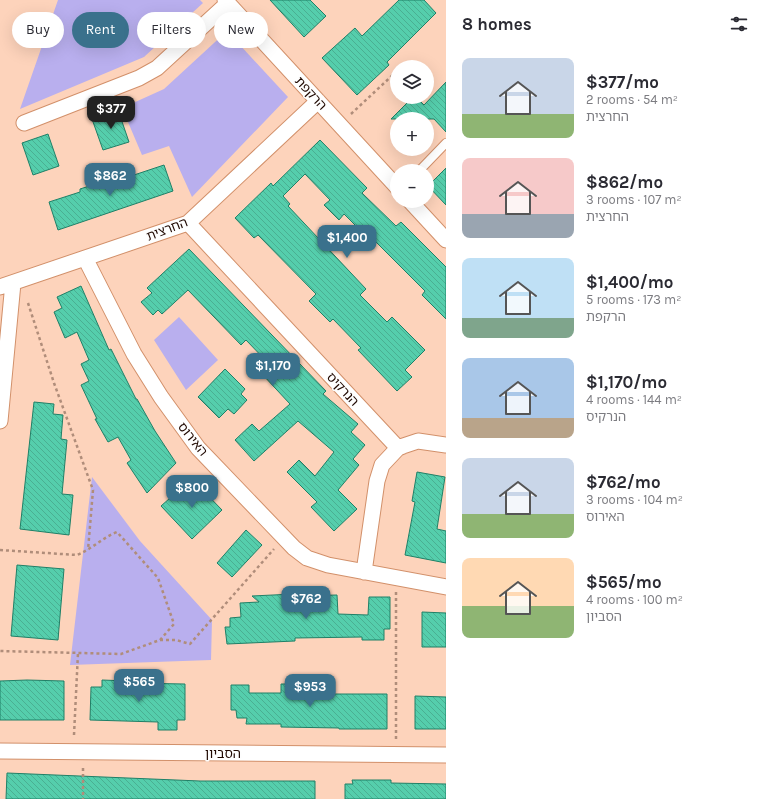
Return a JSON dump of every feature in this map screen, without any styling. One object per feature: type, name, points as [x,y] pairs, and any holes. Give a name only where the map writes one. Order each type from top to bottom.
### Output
[{"type":"street","name":"הרקפת","points":[[227,2],[390,179]]},
{"type":"street","points":[[24,123],[138,78],[157,68],[227,2]]},
{"type":"street","name":"החרצית","points":[[11,283],[188,223],[318,101]]},
{"type":"street","points":[[416,208],[446,240]]},
{"type":"street","name":"הנרקיס","points":[[188,223],[398,448]]},
{"type":"street","name":"האירוס","points":[[85,258],[134,354],[161,397],[198,448],[284,537],[307,558],[328,565],[446,587]]},
{"type":"street","points":[[0,421],[11,283]]},
{"type":"street","points":[[364,572],[377,481],[382,465],[398,448],[418,442],[446,445]]},
{"type":"street","name":"הסביון","points":[[0,751],[446,755]]},
{"type":"lane","points":[[426,164],[446,143]]},
{"type":"path","points":[[340,124],[390,78]]},
{"type":"path","points":[[11,283],[54,383],[93,490],[88,551]]},
{"type":"path","points":[[0,550],[77,555],[88,551],[104,537],[117,532],[158,578],[174,624],[160,640]]},
{"type":"path","points":[[0,651],[121,654],[160,640],[176,640],[190,644],[284,537]]},
{"type":"path","points":[[396,578],[396,754]]},
{"type":"path","points":[[78,653],[78,752],[83,799]]},
{"type":"shaded area","points":[[58,0],[200,0],[203,3],[193,12],[137,12],[137,48],[154,48],[144,57],[20,109],[41,48],[64,48],[64,12],[54,12]]},
{"type":"shaded area","points":[[214,43],[214,48],[243,48],[288,97],[192,197],[169,146],[142,155],[122,108],[164,89]]},
{"type":"shaded area","points":[[179,317],[218,360],[186,390],[154,340]]},
{"type":"shaded area","points":[[92,477],[140,541],[212,620],[211,660],[70,665]]},
{"type":"building","points":[[270,0],[310,0],[326,16],[304,37]]},
{"type":"building","points":[[399,0],[424,0],[436,13],[387,62],[389,65],[357,95],[322,58],[355,28],[362,36]]},
{"type":"building","points":[[446,82],[446,132],[434,119],[434,112],[398,112],[406,104],[434,104],[434,95]]},
{"type":"building","points":[[118,110],[129,142],[103,150],[92,119]]},
{"type":"building","points":[[48,134],[59,166],[33,175],[22,143]]},
{"type":"building","points":[[320,140],[367,188],[362,193],[396,226],[401,222],[446,267],[446,319],[422,295],[425,291],[367,233],[365,235],[344,214],[339,220],[324,205],[330,200],[305,174],[283,196],[290,204],[288,206],[366,289],[360,295],[387,322],[392,317],[425,350],[405,370],[412,377],[397,391],[358,350],[361,348],[333,319],[330,322],[309,301],[316,294],[258,235],[254,238],[235,218],[271,183],[273,186]]},
{"type":"building","points":[[164,165],[173,191],[58,230],[49,202],[80,192],[80,189],[102,182],[104,185]]},
{"type":"building","points":[[446,168],[446,205],[434,192],[434,180]]},
{"type":"building","points":[[189,249],[326,391],[323,394],[358,424],[351,432],[365,445],[353,459],[359,465],[338,490],[357,509],[334,531],[311,507],[317,502],[287,472],[299,460],[315,476],[334,452],[298,421],[254,461],[235,440],[252,424],[259,431],[290,404],[262,374],[270,365],[246,340],[241,345],[188,290],[162,314],[158,310],[153,315],[141,302],[152,293],[147,288]]},
{"type":"building","points":[[81,286],[109,350],[111,349],[136,399],[176,463],[147,493],[127,463],[131,460],[118,437],[108,442],[95,419],[97,419],[81,385],[89,381],[81,364],[89,360],[77,332],[65,338],[54,312],[62,308],[57,297]]},
{"type":"building","points":[[225,369],[245,389],[241,394],[247,400],[234,414],[228,409],[219,418],[198,397]]},
{"type":"building","points":[[34,402],[54,404],[53,414],[63,415],[61,439],[67,440],[62,494],[73,495],[69,535],[20,529]]},
{"type":"building","points":[[417,472],[445,477],[437,529],[446,531],[446,563],[405,555],[415,502],[412,501]]},
{"type":"building","points":[[194,481],[222,510],[192,539],[161,506],[188,482],[190,485]]},
{"type":"building","points":[[246,530],[262,545],[232,577],[217,563]]},
{"type":"building","points":[[17,565],[64,569],[58,640],[11,636]]},
{"type":"building","points":[[294,594],[294,596],[337,595],[338,614],[368,615],[369,597],[390,597],[390,629],[384,629],[384,640],[362,640],[362,637],[295,638],[295,641],[227,644],[225,627],[230,627],[230,618],[241,617],[240,603],[259,602],[252,596]]},
{"type":"building","points":[[422,612],[446,613],[446,647],[422,647]]},
{"type":"building","points":[[102,680],[128,681],[128,683],[185,684],[185,720],[177,720],[177,730],[158,730],[158,722],[90,720],[91,687],[102,687]]},
{"type":"building","points":[[0,681],[64,681],[64,720],[0,720]]},
{"type":"building","points":[[281,684],[321,684],[321,694],[387,694],[387,729],[281,727],[281,724],[246,724],[247,718],[237,718],[236,710],[231,710],[231,685],[249,685],[249,693],[281,693]]},
{"type":"building","points":[[415,696],[446,697],[446,729],[415,729]]},
{"type":"building","points":[[7,773],[200,781],[315,781],[315,799],[6,799]]},
{"type":"building","points":[[352,780],[391,780],[391,783],[446,784],[446,799],[345,799],[345,784],[353,784]]}]
